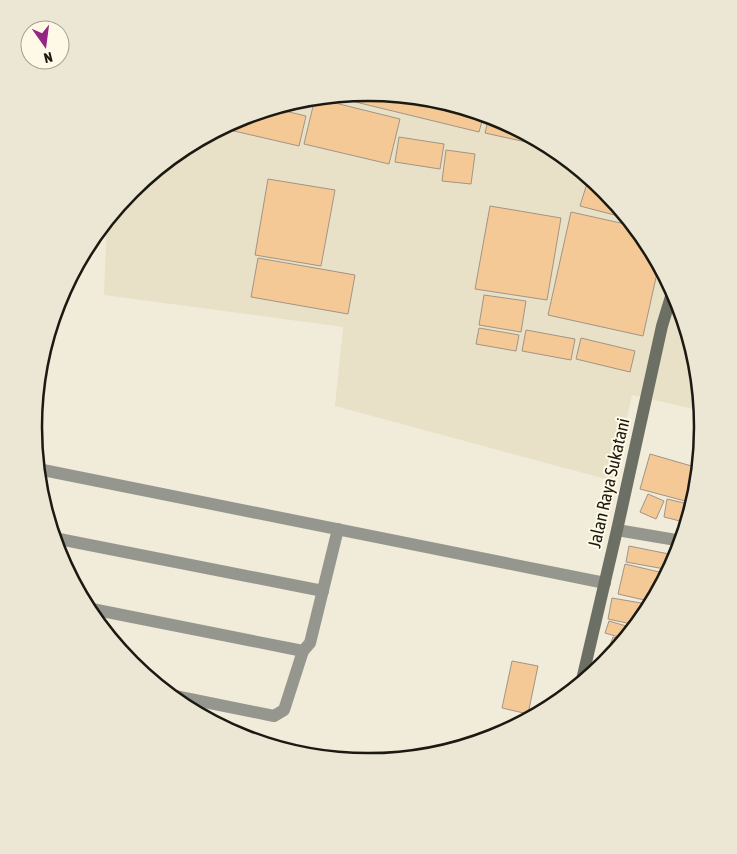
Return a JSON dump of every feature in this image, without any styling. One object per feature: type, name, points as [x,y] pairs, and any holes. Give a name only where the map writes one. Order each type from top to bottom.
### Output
[{"type":"main road","name":"Jalan Raya Sukatani","points":[[583,672],[605,583],[662,326],[670,301]]},
{"type":"street","points":[[45,470],[605,583]]},
{"type":"street","points":[[188,699],[274,716],[284,710],[303,651],[310,643],[338,529]]},
{"type":"street","points":[[617,530],[674,540]]},
{"type":"street","points":[[63,540],[323,591]]},
{"type":"street","points":[[99,610],[303,651]]},
{"type":"shaded area","points":[[368,101],[432,107],[473,118],[532,145],[567,168],[614,212],[640,246],[670,302],[688,363],[694,409],[632,395],[613,481],[335,406],[343,327],[104,295],[106,234],[138,196],[170,168],[206,145],[264,118],[305,107]]},
{"type":"building","points":[[354,102],[411,104],[453,112],[482,122],[479,132]]},
{"type":"building","points":[[336,103],[400,119],[389,164],[304,144],[313,106]]},
{"type":"building","points":[[286,111],[306,116],[299,146],[233,131],[264,118]]},
{"type":"building","points":[[487,124],[527,142],[485,133]]},
{"type":"building","points":[[399,137],[444,144],[440,169],[395,162]]},
{"type":"building","points":[[446,150],[475,154],[471,184],[442,181]]},
{"type":"building","points":[[268,179],[335,190],[321,266],[255,255]]},
{"type":"building","points":[[586,185],[617,216],[580,206]]},
{"type":"building","points":[[490,206],[561,218],[547,300],[475,289]]},
{"type":"building","points":[[571,212],[623,224],[640,246],[657,275],[643,336],[548,315]]},
{"type":"building","points":[[258,258],[355,275],[348,314],[251,297]]},
{"type":"building","points":[[484,295],[526,301],[521,332],[479,325]]},
{"type":"building","points":[[479,328],[519,335],[516,351],[476,344]]},
{"type":"building","points":[[526,330],[575,339],[571,360],[522,351]]},
{"type":"building","points":[[581,338],[635,351],[630,372],[576,359]]},
{"type":"building","points":[[650,454],[692,466],[685,501],[640,489]]},
{"type":"building","points":[[648,494],[664,501],[656,519],[640,512]]},
{"type":"building","points":[[667,499],[684,503],[680,521],[664,517]]},
{"type":"building","points":[[629,546],[669,554],[662,569],[626,562]]},
{"type":"building","points":[[625,564],[660,572],[645,600],[618,594]]},
{"type":"building","points":[[612,598],[641,603],[640,608],[628,623],[608,619]]},
{"type":"building","points":[[609,621],[626,626],[618,637],[605,633]]},
{"type":"building","points":[[613,637],[617,638],[614,642],[609,647]]},
{"type":"building","points":[[512,661],[538,666],[529,711],[524,713],[502,708]]}]
